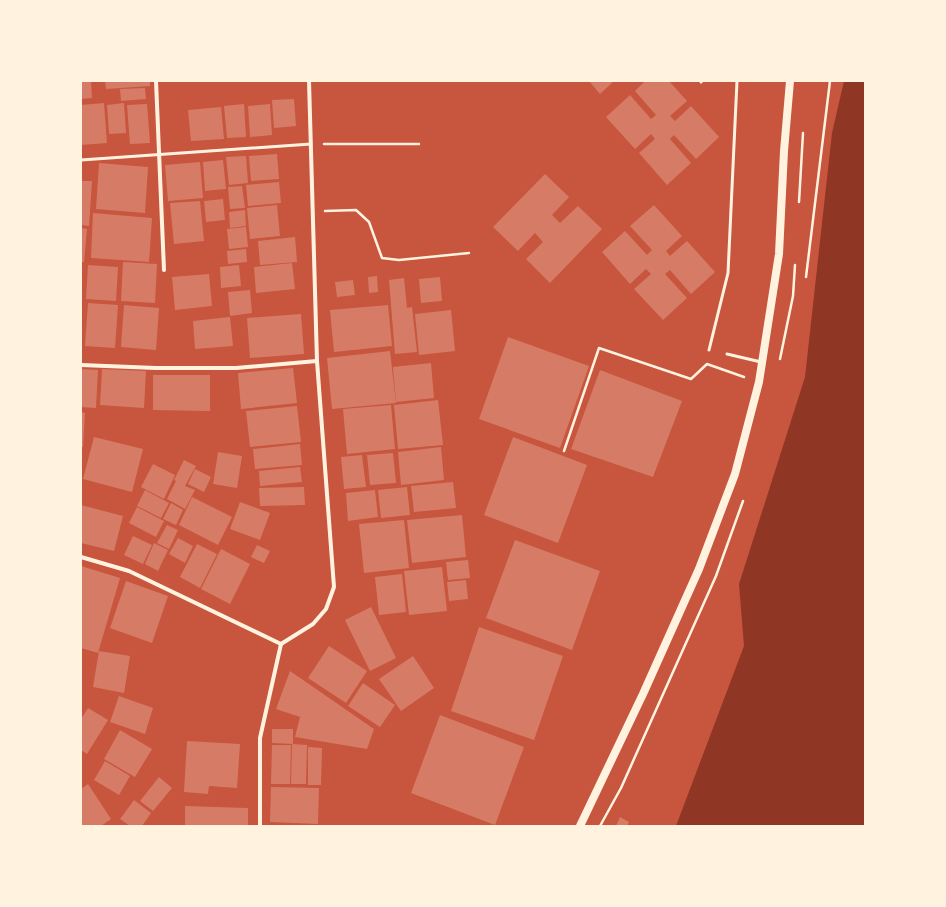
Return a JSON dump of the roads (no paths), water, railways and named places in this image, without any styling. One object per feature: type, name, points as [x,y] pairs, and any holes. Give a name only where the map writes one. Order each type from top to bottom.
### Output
[{"type":"main road","points":[[580,826],[643,694],[700,569],[735,474],[763,362],[779,254],[784,151],[790,81]]},
{"type":"street","points":[[156,81],[164,270]]},
{"type":"street","points":[[260,826],[260,738],[280,644],[313,624],[326,609],[334,587],[317,361],[309,81]]},
{"type":"street","points":[[81,365],[156,368],[236,368],[317,361]]},
{"type":"street","points":[[81,557],[129,571],[280,644]]},
{"type":"lane","points":[[709,350],[728,274],[737,81]]},
{"type":"lane","points":[[81,160],[311,144]]},
{"type":"lane","points":[[727,354],[763,362]]}]
